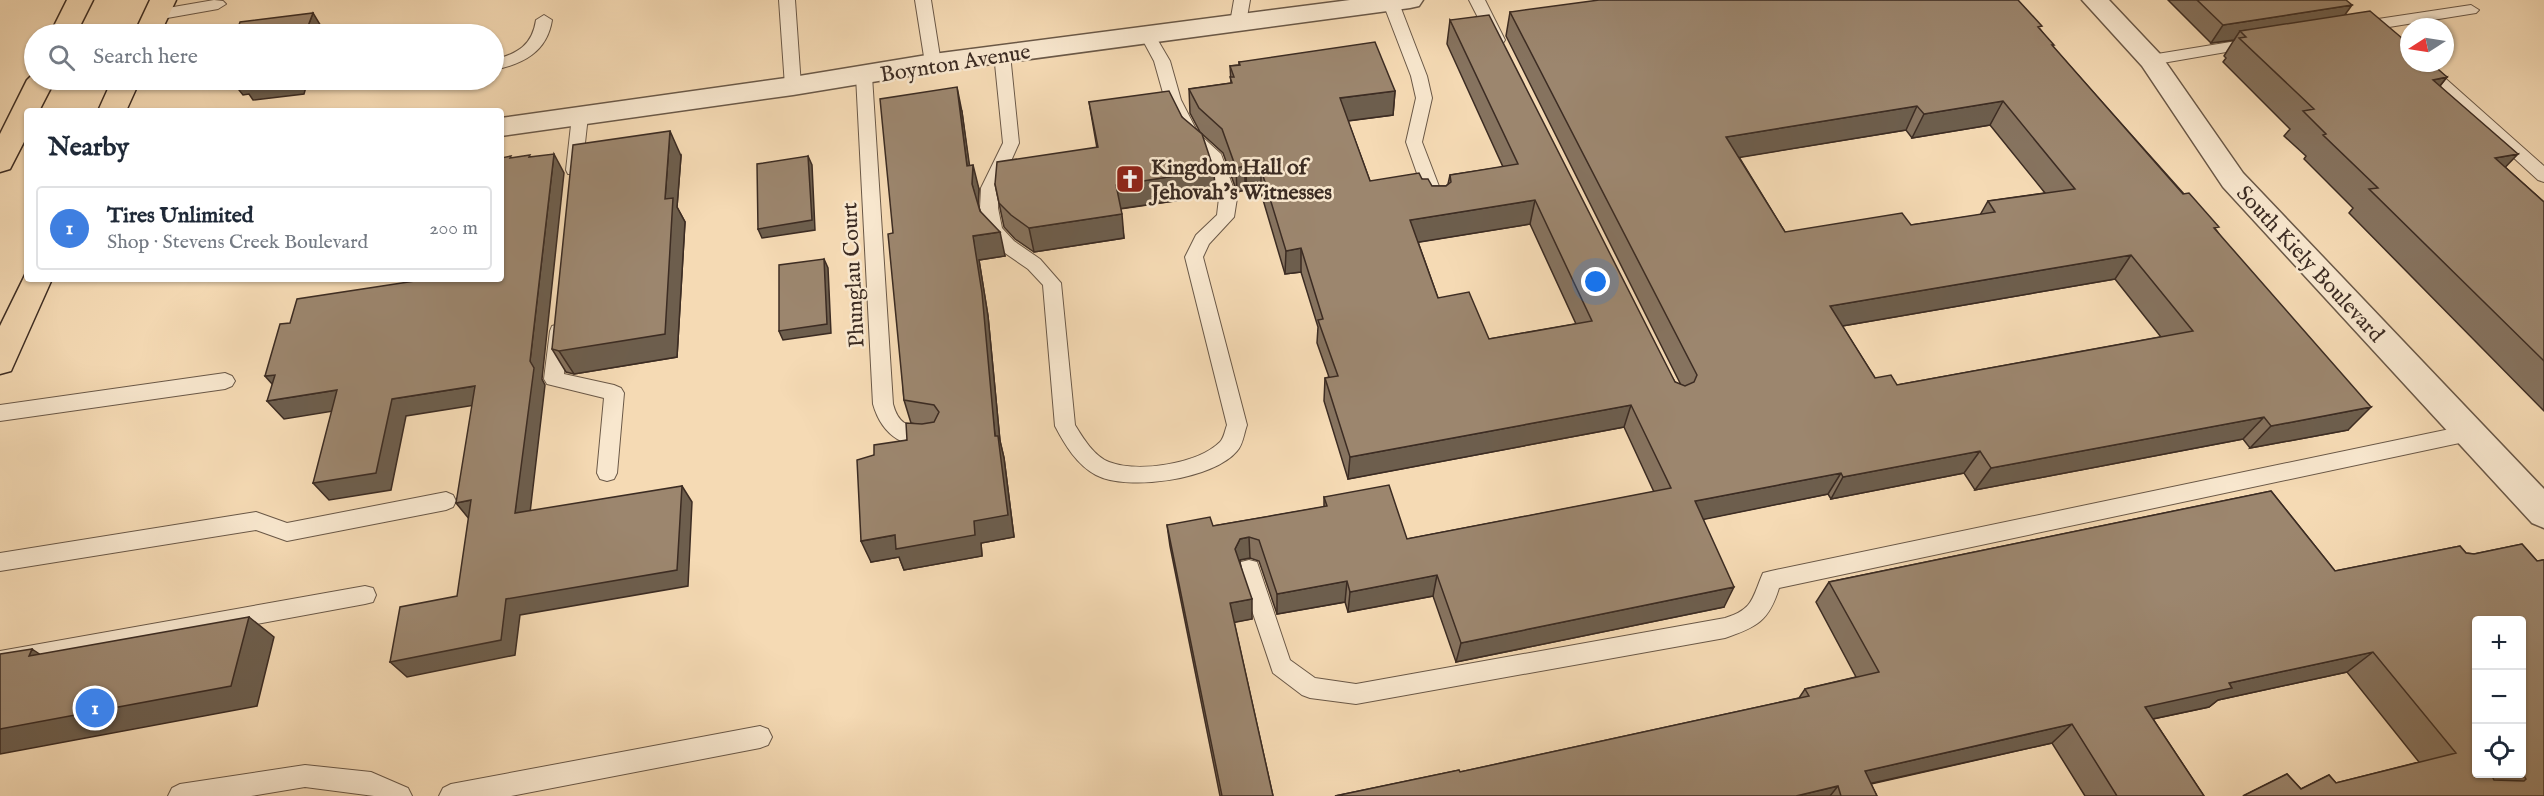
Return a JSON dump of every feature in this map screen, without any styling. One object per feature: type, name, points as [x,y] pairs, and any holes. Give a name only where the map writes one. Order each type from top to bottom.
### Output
[{"type":"main road","points":[[68,24],[80,0]]},
{"type":"main road","points":[[29,108],[37,90]]},
{"type":"main road","points":[[113,108],[121,90]]},
{"type":"main road","points":[[0,162],[24,121]]},
{"type":"main road","points":[[0,362],[36,282]]},
{"type":"street","name":"South Kiely Boulevard","points":[[2095,0],[2151,60],[2233,180],[2544,513]]},
{"type":"street","name":"Boynton Avenue","points":[[504,127],[864,76],[933,63],[1148,34],[1240,11],[1400,1]]},
{"type":"lane","points":[[787,0],[793,86]]},
{"type":"lane","points":[[923,0],[933,63]]},
{"type":"lane","points":[[1477,0],[1506,59]]},
{"type":"lane","points":[[1400,1],[1424,98],[1414,142],[1437,204]]},
{"type":"lane","points":[[155,16],[218,4]]},
{"type":"lane","points":[[2342,30],[2471,10]]},
{"type":"lane","points":[[504,62],[528,51],[540,39],[544,20]]},
{"type":"lane","points":[[2376,25],[2392,40]]},
{"type":"lane","points":[[1002,54],[1011,143],[990,188],[989,208],[994,230],[1008,246],[1034,264],[1052,283],[1065,426],[1078,449],[1103,469],[1140,476],[1175,471],[1206,462],[1230,446],[1237,425],[1194,257],[1202,240],[1225,217],[1228,198],[1213,154],[1192,136],[1173,100],[1162,61],[1148,34]]},
{"type":"lane","points":[[2151,60],[2274,40]]},
{"type":"lane","points":[[2428,72],[2544,176]]},
{"type":"lane","name":"Phunglau Court","points":[[864,76],[883,404],[887,419],[907,436],[934,436]]},
{"type":"lane","points":[[573,189],[580,116]]},
{"type":"lane","points":[[561,308],[554,379],[614,393],[607,473]]},
{"type":"lane","points":[[0,413],[225,381]]},
{"type":"lane","points":[[1249,569],[1281,666],[1310,688],[1356,694],[1725,628],[1749,621],[1763,605],[1771,580],[2469,433]]},
{"type":"lane","points":[[0,562],[256,521],[287,532],[446,501]]},
{"type":"lane","points":[[0,661],[365,595]]},
{"type":"lane","points":[[451,796],[760,736]]},
{"type":"lane","points":[[180,796],[305,776],[371,783],[400,796]]},
{"type":"building","points":[[1599,0],[2018,0],[2042,26],[2038,27],[2054,45],[2052,45],[2183,194],[2189,193],[2219,227],[2214,228],[2371,407],[2271,426],[2264,417],[1991,468],[1980,451],[1843,477],[1841,473],[1695,501],[1734,587],[1461,643],[1437,575],[1350,592],[1347,581],[1277,594],[1259,540],[1249,537],[1240,539],[1235,549],[1252,599],[1230,603],[1273,796],[1222,796],[1167,525],[1210,517],[1213,526],[1327,506],[1324,497],[1389,485],[1407,539],[1671,488],[1631,405],[1350,457],[1325,378],[1338,376],[1318,320],[1323,319],[1301,248],[1286,251],[1261,169],[1246,172],[1245,166],[1236,168],[1222,129],[1199,108],[1189,89],[1232,83],[1230,77],[1234,77],[1230,66],[1240,65],[1239,62],[1375,42],[1395,91],[1340,98],[1370,181],[1419,173],[1422,179],[1428,179],[1432,186],[1446,186],[1451,182],[1450,175],[1518,164],[1450,20],[1489,15],[1675,382],[1685,386],[1694,382],[1697,375],[1510,12]],"holes":[[[2003,101],[2075,189],[1988,201],[1995,212],[1911,225],[1902,213],[1785,232],[1726,137],[1917,106],[1924,114]],[[1535,200],[1592,321],[1489,339],[1469,292],[1438,298],[1410,220]],[[2131,255],[2193,331],[1897,385],[1891,375],[1875,378],[1830,306]]]},
{"type":"building","points":[[2197,0],[2346,0],[2352,5],[2223,25]]},
{"type":"building","points":[[2370,11],[2400,36],[2400,72],[2441,72],[2447,77],[2433,80],[2518,154],[2495,158],[2544,202],[2544,361],[2369,189],[2378,188],[2323,135],[2326,134],[2303,111],[2314,109],[2239,38],[2246,37],[2240,31]]},
{"type":"building","points":[[313,13],[309,24],[239,24],[240,22]]},
{"type":"building","points":[[957,87],[967,166],[973,165],[972,184],[980,211],[1000,232],[973,236],[982,293],[995,436],[998,436],[1008,515],[974,521],[975,535],[896,549],[895,535],[861,541],[857,460],[874,455],[874,445],[907,440],[906,423],[934,422],[939,412],[934,405],[904,400],[888,234],[893,233],[880,99]]},
{"type":"building","points":[[1169,91],[1182,117],[1202,134],[1214,170],[1116,185],[1122,214],[1029,228],[999,203],[995,184],[997,162],[1098,147],[1089,102]]},
{"type":"building","points":[[670,131],[665,199],[673,198],[665,334],[559,351],[552,349],[573,145]]},
{"type":"building","points":[[554,154],[530,361],[534,368],[515,513],[682,486],[677,570],[506,599],[501,640],[390,662],[400,607],[457,596],[471,500],[456,503],[475,386],[392,399],[376,473],[313,483],[337,390],[267,401],[275,375],[265,376],[280,324],[290,323],[297,299],[408,282],[504,282],[504,157],[530,155],[529,157]]},
{"type":"building","points":[[808,156],[812,220],[758,229],[757,164]]},
{"type":"building","points":[[824,259],[827,324],[779,331],[779,265]]},
{"type":"building","points":[[2271,491],[2335,571],[2460,546],[2466,553],[2474,554],[2522,544],[2537,561],[2544,560],[2544,796],[2243,796],[2287,774],[2301,789],[2329,775],[2336,783],[2456,753],[2373,652],[2229,683],[2232,688],[2145,707],[2204,796],[2117,796],[2072,724],[1865,771],[1877,796],[1841,796],[1838,786],[1796,796],[1335,796],[1459,770],[1460,772],[1809,696],[1805,689],[1879,672],[1829,582]]},
{"type":"building","points":[[249,617],[231,686],[0,729],[0,654],[32,649],[29,656]]},
{"type":"place","name":"Kingdom Hall of Jehovah’s Witnesses","points":[[1130,179]]},
{"type":"place","name":"Tires Unlimited","points":[[95,708]]}]
